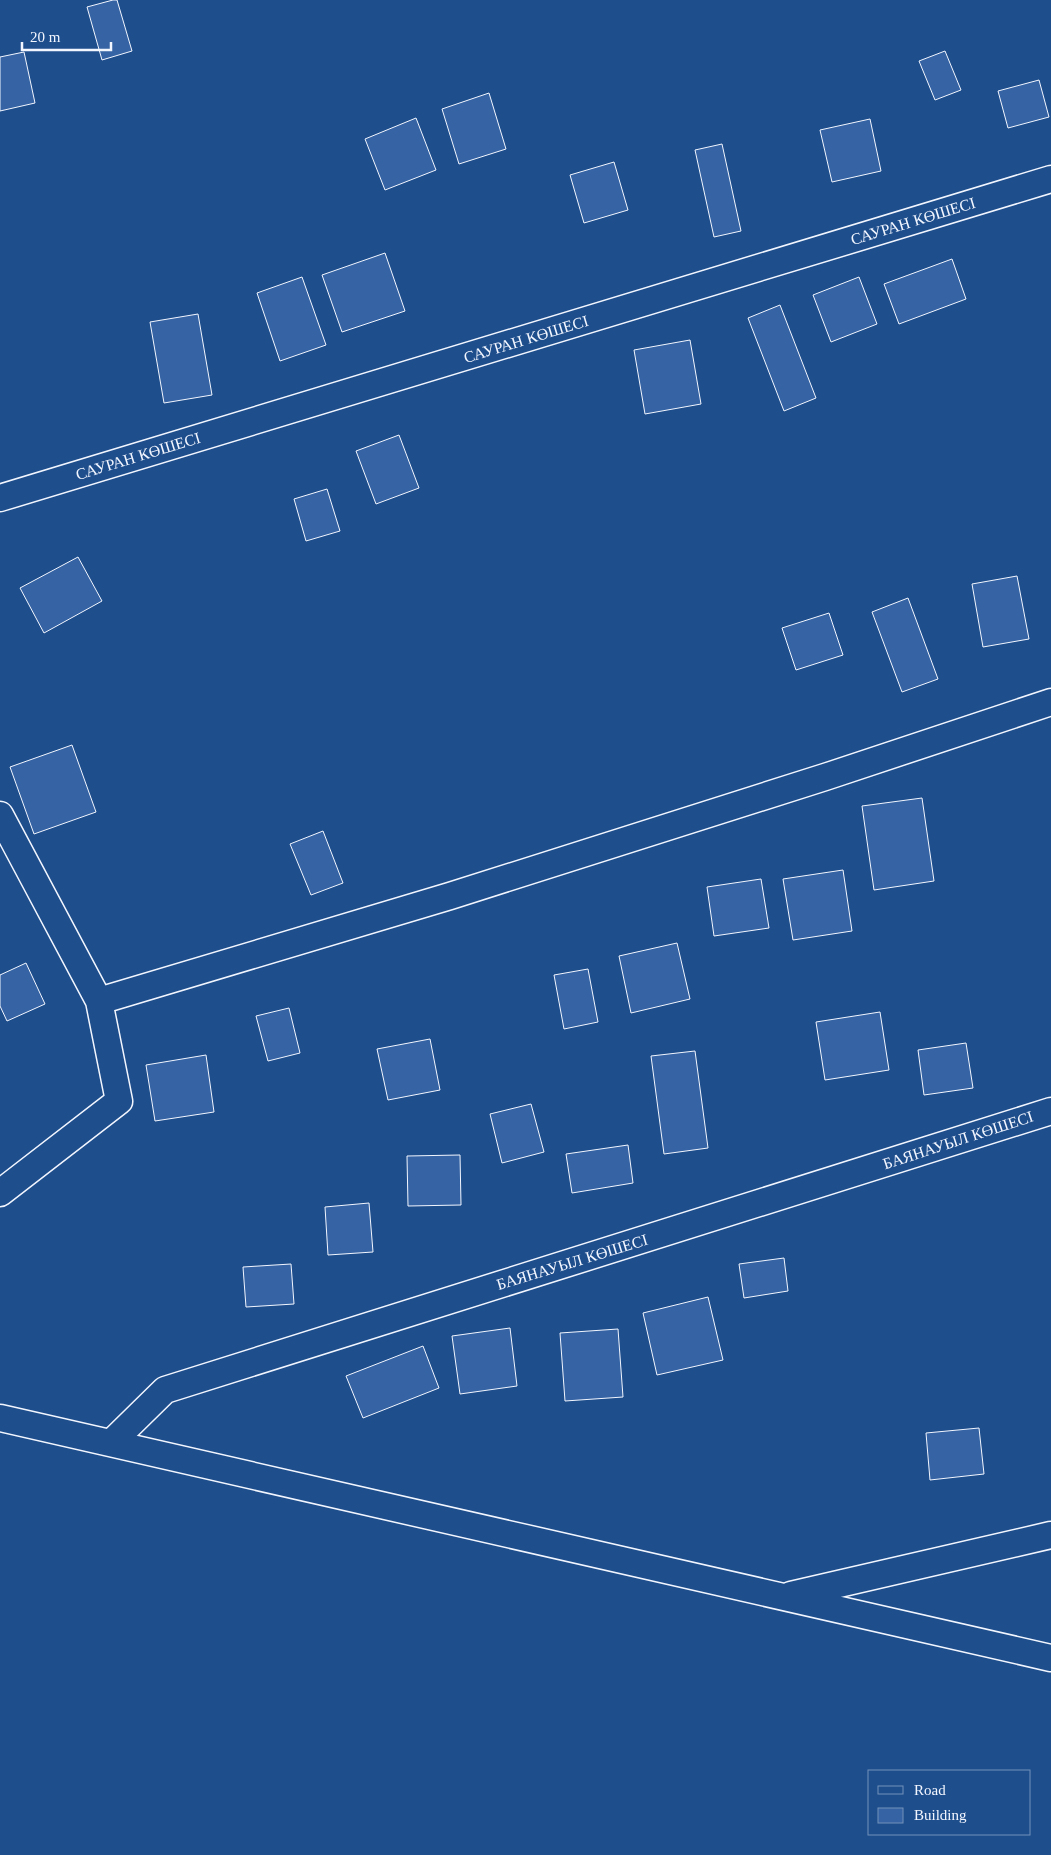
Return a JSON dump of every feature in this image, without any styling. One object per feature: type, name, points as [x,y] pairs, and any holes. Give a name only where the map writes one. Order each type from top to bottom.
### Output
[{"type":"street","name":"САУРАН КӨШЕСІ","points":[[0,498],[1051,179]]},
{"type":"street","points":[[98,1001],[450,896],[816,780],[1051,702]]},
{"type":"street","points":[[0,815],[98,1001],[119,1101],[0,1193]]},
{"type":"street","name":"БАЯНАУЫЛ КӨШЕСІ","points":[[111,1443],[166,1390],[1051,1111]]},
{"type":"street","points":[[0,1418],[1051,1658]]},
{"type":"street","points":[[784,1597],[1051,1535]]},
{"type":"building","points":[[117,0],[132,51],[102,60],[87,7]]},
{"type":"building","points":[[945,51],[961,90],[935,100],[919,61]]},
{"type":"building","points":[[24,52],[35,103],[0,111],[0,57]]},
{"type":"building","points":[[1039,80],[1049,117],[1008,128],[998,91]]},
{"type":"building","points":[[489,93],[506,149],[459,164],[442,109]]},
{"type":"building","points":[[416,118],[436,170],[385,190],[365,139]]},
{"type":"building","points":[[870,119],[881,171],[832,182],[820,130]]},
{"type":"building","points":[[722,144],[741,231],[714,237],[695,150]]},
{"type":"building","points":[[614,162],[628,210],[584,223],[570,175]]},
{"type":"building","points":[[385,253],[405,311],[342,332],[322,275]]},
{"type":"building","points":[[952,259],[966,299],[899,324],[884,284]]},
{"type":"building","points":[[302,277],[326,345],[280,361],[257,293]]},
{"type":"building","points":[[859,277],[877,324],[831,342],[813,295]]},
{"type":"building","points":[[780,305],[816,398],[784,411],[748,318]]},
{"type":"building","points":[[198,314],[212,395],[164,403],[150,322]]},
{"type":"building","points":[[690,340],[701,404],[645,414],[634,350]]},
{"type":"building","points":[[399,435],[419,488],[376,504],[356,451]]},
{"type":"building","points":[[327,489],[340,531],[306,541],[294,499]]},
{"type":"building","points":[[78,557],[102,601],[44,633],[20,588]]},
{"type":"building","points":[[1017,576],[1029,639],[983,647],[972,584]]},
{"type":"building","points":[[908,598],[938,679],[902,692],[872,612]]},
{"type":"building","points":[[829,613],[843,655],[796,670],[782,628]]},
{"type":"building","points":[[72,745],[96,812],[34,834],[10,767]]},
{"type":"building","points":[[922,798],[934,881],[874,890],[862,806]]},
{"type":"building","points":[[323,831],[343,883],[311,895],[290,844]]},
{"type":"building","points":[[843,870],[852,931],[793,940],[783,879]]},
{"type":"building","points":[[761,879],[769,928],[714,936],[707,887]]},
{"type":"building","points":[[677,943],[690,999],[631,1013],[619,956]]},
{"type":"building","points":[[26,963],[45,1004],[7,1021],[0,1006],[0,975]]},
{"type":"building","points":[[588,969],[598,1022],[564,1029],[554,975]]},
{"type":"building","points":[[289,1008],[300,1053],[268,1061],[256,1016]]},
{"type":"building","points":[[880,1012],[889,1070],[825,1080],[816,1022]]},
{"type":"building","points":[[430,1039],[440,1090],[388,1100],[377,1049]]},
{"type":"building","points":[[966,1043],[973,1088],[924,1095],[918,1050]]},
{"type":"building","points":[[695,1051],[708,1148],[664,1154],[651,1056]]},
{"type":"building","points":[[206,1055],[214,1112],[155,1121],[146,1065]]},
{"type":"building","points":[[531,1104],[544,1152],[502,1163],[490,1114]]},
{"type":"building","points":[[628,1145],[633,1183],[572,1193],[566,1154]]},
{"type":"building","points":[[460,1155],[461,1205],[408,1206],[407,1156]]},
{"type":"building","points":[[369,1203],[373,1252],[328,1255],[325,1207]]},
{"type":"building","points":[[784,1258],[788,1291],[744,1298],[739,1264]]},
{"type":"building","points":[[291,1264],[294,1304],[246,1307],[243,1267]]},
{"type":"building","points":[[708,1297],[723,1360],[657,1375],[643,1313]]},
{"type":"building","points":[[510,1328],[517,1386],[460,1394],[452,1336]]},
{"type":"building","points":[[618,1329],[623,1397],[565,1401],[560,1333]]},
{"type":"building","points":[[423,1346],[439,1388],[363,1418],[346,1376]]},
{"type":"building","points":[[979,1428],[984,1474],[930,1480],[926,1433]]}]
